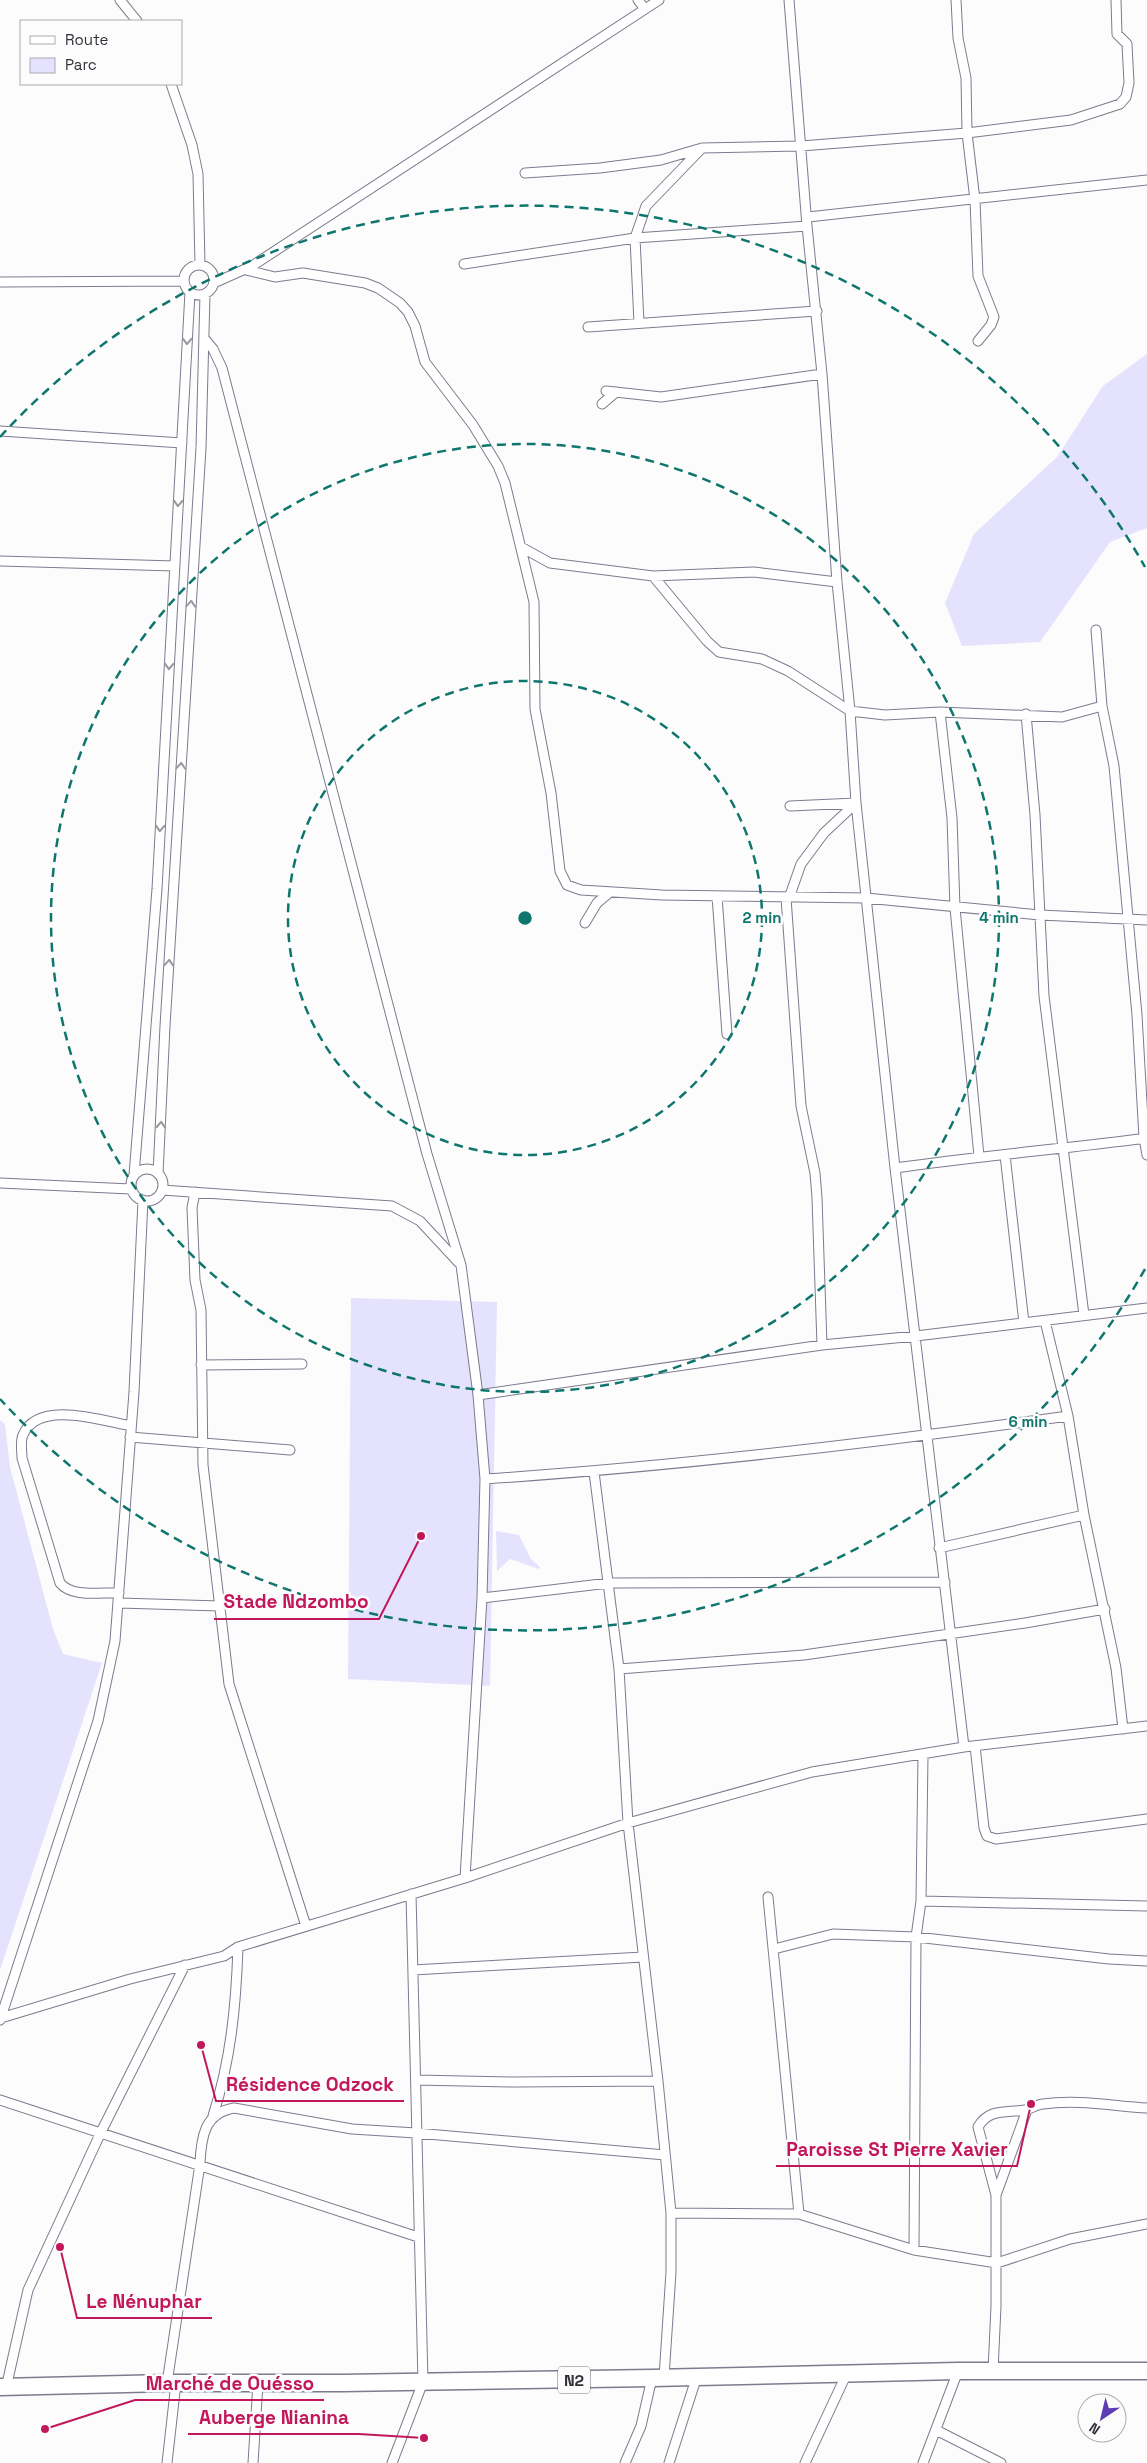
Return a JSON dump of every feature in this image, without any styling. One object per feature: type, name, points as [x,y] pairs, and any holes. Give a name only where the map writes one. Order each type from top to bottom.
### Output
[{"type":"highway","name":"N2","points":[[3,2387],[172,2383],[423,2382],[658,2378],[848,2372],[1147,2371]]},
{"type":"street","points":[[120,0],[135,20]]},
{"type":"street","points":[[638,0],[645,9]]},
{"type":"street","points":[[190,292],[197,295],[205,294],[212,288],[214,283],[246,270],[659,0]]},
{"type":"street","points":[[788,0],[807,222],[817,311],[856,803],[895,1168],[964,1747]]},
{"type":"street","points":[[956,0],[958,38],[966,78],[967,133],[976,200],[978,276],[994,317],[991,325],[978,341]]},
{"type":"street","points":[[525,174],[600,168],[661,160],[702,148],[801,146],[967,133],[1071,120],[1120,104],[1126,97],[1129,65],[1127,44],[1117,34],[1116,0]]},
{"type":"street","points":[[170,85],[192,145],[198,174],[200,265]]},
{"type":"street","points":[[639,323],[635,238],[646,206],[702,148]]},
{"type":"street","points":[[464,264],[635,238],[807,222],[1147,180]]},
{"type":"street","points":[[205,294],[201,448],[165,1026],[158,1174],[162,1182],[162,1190],[158,1196],[151,1200],[143,1200],[138,1198],[131,1188],[134,1175],[157,889],[190,292],[184,281],[188,270],[200,265],[209,269],[214,283]]},
{"type":"street","points":[[246,270],[275,278],[303,273],[365,283],[378,288],[400,303],[408,312],[415,326],[425,362],[473,426],[498,466],[505,483],[535,608],[534,709],[550,793],[560,871],[568,885],[574,888],[610,892],[787,898],[866,898],[1040,915],[1147,920]]},
{"type":"street","points":[[0,282],[184,281]]},
{"type":"street","points":[[588,327],[817,311]]},
{"type":"street","points":[[204,338],[213,349],[222,368],[420,1125],[461,1266],[478,1395],[485,1479],[482,1598],[465,1878]]},
{"type":"street","points":[[602,404],[611,392],[661,397],[822,374]]},
{"type":"street","points":[[0,431],[182,444]]},
{"type":"street","points":[[521,547],[550,563],[653,576],[754,572],[837,582]]},
{"type":"street","points":[[0,561],[174,566]]},
{"type":"street","points":[[653,576],[707,641],[719,652],[762,659],[788,671],[850,711],[885,715],[940,712],[1026,714],[1062,717],[1102,706]]},
{"type":"street","points":[[1096,630],[1102,706],[1114,766],[1137,1015],[1147,1155]]},
{"type":"street","points":[[940,712],[952,818],[955,908],[979,1156]]},
{"type":"street","points":[[1026,714],[1035,815],[1044,996],[1084,1315]]},
{"type":"street","points":[[790,806],[856,803]]},
{"type":"street","points":[[822,1345],[817,1198],[815,1173],[801,1106],[787,898],[801,864],[824,833],[856,803]]},
{"type":"street","points":[[585,923],[597,903],[610,892]]},
{"type":"street","points":[[717,896],[727,1034]]},
{"type":"street","points":[[895,1168],[979,1156],[1064,1149],[1145,1138]]},
{"type":"street","points":[[1005,1155],[1024,1323]]},
{"type":"street","points":[[134,1175],[146,1169],[158,1174]]},
{"type":"street","points":[[0,1183],[131,1188]]},
{"type":"street","points":[[162,1190],[392,1206],[420,1221],[461,1266]]},
{"type":"street","points":[[194,1192],[192,1208],[195,1280],[200,1310],[203,1465],[229,1684],[306,1926]]},
{"type":"street","points":[[0,2019],[98,1721],[115,1641],[131,1426],[143,1200]]},
{"type":"street","points":[[478,1395],[822,1345],[916,1336],[1147,1308]]},
{"type":"street","points":[[1045,1321],[1068,1416],[1084,1515],[1116,1668],[1124,1729]]},
{"type":"street","points":[[201,1365],[302,1364]]},
{"type":"street","points":[[119,1592],[73,1592],[65,1590],[60,1583],[22,1458],[22,1446],[23,1435],[29,1427],[50,1414],[68,1415],[131,1426]]},
{"type":"street","points":[[485,1479],[594,1472],[927,1436],[1068,1416]]},
{"type":"street","points":[[130,1437],[290,1450]]},
{"type":"street","points":[[594,1472],[619,1669],[628,1823],[671,2213],[671,2272],[658,2378],[641,2426],[625,2463]]},
{"type":"street","points":[[939,1548],[1084,1515]]},
{"type":"street","points":[[482,1598],[609,1583],[945,1582]]},
{"type":"street","points":[[119,1603],[220,1606]]},
{"type":"street","points":[[619,1669],[804,1655],[1105,1610]]},
{"type":"street","points":[[0,2019],[130,1979],[224,1956],[238,1947],[465,1878],[628,1823],[812,1772],[964,1747],[1147,1726]]},
{"type":"street","points":[[975,1746],[984,1828],[987,1836],[996,1839],[1147,1819]]},
{"type":"street","points":[[914,2250],[916,1938],[922,1901],[924,1755]]},
{"type":"street","points":[[392,2463],[423,2382],[411,1894]]},
{"type":"street","points":[[768,1897],[799,2214]]},
{"type":"street","points":[[922,1901],[1147,1906]]},
{"type":"street","points":[[774,1948],[833,1934],[916,1938],[1109,1959],[1147,1961]]},
{"type":"street","points":[[167,2463],[172,2383],[200,2164],[201,2143],[213,2116],[221,2090],[235,2016],[238,1947]]},
{"type":"street","points":[[413,1970],[643,1957]]},
{"type":"street","points":[[3,2387],[28,2290],[100,2132],[185,1966]]},
{"type":"street","points":[[416,2080],[658,2082]]},
{"type":"street","points":[[0,2100],[418,2237]]},
{"type":"street","points":[[993,2371],[996,2195],[978,2128],[988,2115],[1027,2110],[1045,2103],[1080,2103],[1147,2108]]},
{"type":"street","points":[[213,2116],[234,2108],[352,2129],[416,2132],[665,2155]]},
{"type":"street","points":[[996,2195],[1027,2110]]},
{"type":"street","points":[[671,2213],[799,2214],[914,2250],[996,2263],[1070,2240],[1147,2224]]},
{"type":"street","points":[[923,2463],[958,2371]]},
{"type":"street","points":[[805,2463],[848,2372]]},
{"type":"street","points":[[669,2463],[698,2376]]},
{"type":"street","points":[[253,2463],[258,2383]]},
{"type":"street","points":[[936,2430],[1001,2463]]},
{"type":"green space","points":[[1147,354],[1147,528],[1110,542],[1040,642],[962,646],[945,603],[974,534],[1057,457],[1103,386]]},
{"type":"green space","points":[[351,1298],[497,1302],[490,1686],[348,1679]]},
{"type":"green space","points":[[0,1420],[5,1424],[10,1467],[53,1629],[63,1654],[102,1663],[0,1970]]},
{"type":"green space","points":[[496,1531],[519,1535],[531,1559],[540,1567],[539,1569],[510,1559],[497,1571]]},
{"type":"place","name":"Stade Ndzombo","points":[[421,1536]]},
{"type":"place","name":"Résidence Odzock","points":[[201,2045]]},
{"type":"place","name":"Paroisse St Pierre Xavier","points":[[1031,2104]]},
{"type":"place","name":"Le Nénuphar","points":[[60,2247]]},
{"type":"place","name":"Marché de Ouésso","points":[[45,2429]]},
{"type":"place","name":"Auberge Nianina","points":[[424,2438]]}]
